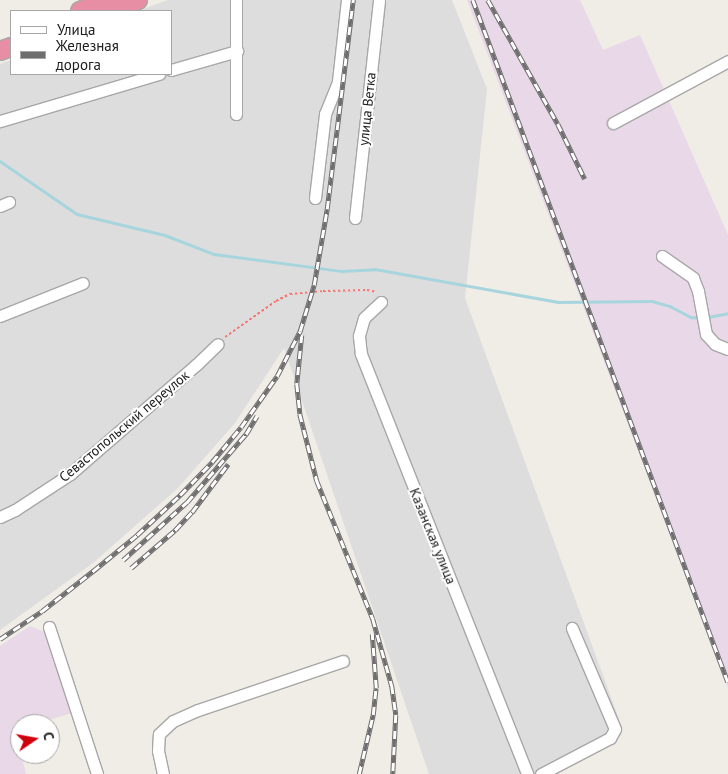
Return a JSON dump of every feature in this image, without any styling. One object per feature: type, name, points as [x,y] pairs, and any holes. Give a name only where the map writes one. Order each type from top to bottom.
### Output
[{"type":"highway","points":[[83,10],[111,0]]},
{"type":"highway","points":[[111,10],[138,0]]},
{"type":"street","points":[[236,0],[236,114]]},
{"type":"street","points":[[315,198],[325,114],[338,81],[347,0]]},
{"type":"street","name":"улица Ветка","points":[[355,218],[379,0]]},
{"type":"street","points":[[172,70],[237,51]]},
{"type":"street","points":[[613,123],[728,61]]},
{"type":"street","points":[[0,121],[157,75]]},
{"type":"street","points":[[662,256],[693,278],[698,292],[703,324],[710,340],[720,348],[728,349]]},
{"type":"street","points":[[0,316],[83,283]]},
{"type":"street","name":"Казанская улица","points":[[381,302],[369,311],[362,323],[359,336],[361,354],[528,774]]},
{"type":"street","name":"Севастопольский переулок","points":[[0,517],[70,474],[218,344]]},
{"type":"street","points":[[49,627],[98,774]]},
{"type":"street","points":[[541,774],[610,738],[615,729],[572,628]]},
{"type":"street","points":[[162,774],[158,751],[159,734],[173,721],[198,710],[343,661]]},
{"type":"path","points":[[218,344],[276,301],[290,294],[367,290],[378,293],[381,302]]},
{"type":"shaded area","points":[[168,0],[452,0],[487,89],[465,298],[623,730],[544,774],[429,774],[284,348],[235,423],[178,488],[93,563],[0,630],[0,64],[10,60],[10,75],[172,75],[172,10],[141,10]]},
{"type":"shaded area","points":[[467,0],[580,0],[603,50],[640,35],[728,235],[728,688]]},
{"type":"shaded area","points":[[30,626],[49,634],[75,712],[60,717],[60,714],[10,714],[10,764],[23,764],[26,774],[0,774],[0,646]]},
{"type":"waterway","points":[[0,161],[77,214],[165,235],[214,254],[342,271],[375,269],[558,302],[652,301],[670,306],[691,317],[700,318]]},
{"type":"waterway","points":[[708,317],[728,313]]},
{"type":"railway","points":[[0,639],[42,611],[93,571],[137,535],[180,495],[212,462],[241,427],[277,376],[300,331],[314,285],[327,209],[353,0]]},
{"type":"railway","points":[[473,0],[728,682]]},
{"type":"railway","points":[[488,0],[558,124],[585,179]]},
{"type":"railway","points":[[302,335],[297,384],[300,414],[317,481],[373,619],[392,686],[396,715],[393,774]]},
{"type":"railway","points":[[123,560],[187,502],[246,434],[257,416]]},
{"type":"railway","points":[[131,568],[175,530],[192,512],[228,464]]},
{"type":"railway","points":[[359,774],[373,715],[376,688],[372,634]]}]
